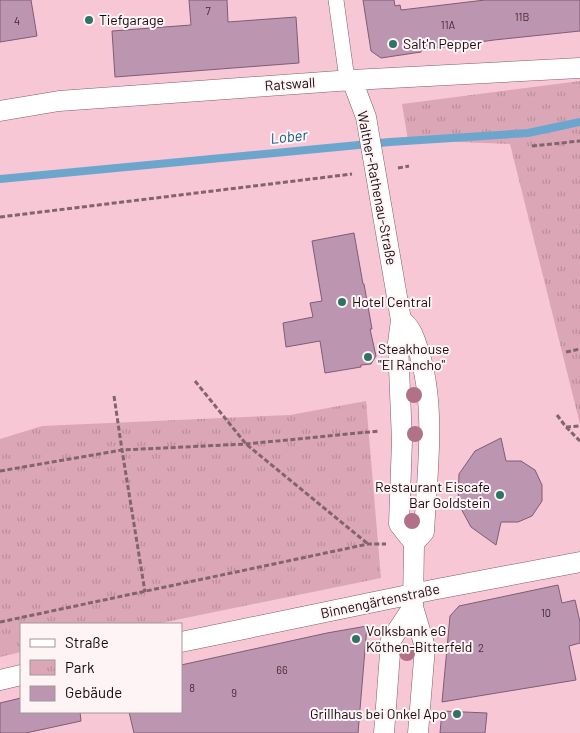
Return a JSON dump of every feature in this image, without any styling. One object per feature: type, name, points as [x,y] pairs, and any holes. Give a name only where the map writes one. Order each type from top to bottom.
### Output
[{"type":"street","name":"Walther-Rathenau-Straße","points":[[336,0],[346,72],[352,80],[366,117],[401,320],[398,343],[402,441],[399,524],[414,543],[413,601],[426,647],[418,733]]},
{"type":"street","name":"Ratswall","points":[[0,111],[59,101],[352,80],[580,68]]},
{"type":"street","name":"Walther-Rathenau-Straße","points":[[401,320],[408,326],[421,358],[427,389],[429,414],[424,532],[414,543]]},
{"type":"street","name":"Binnengärtenstraße","points":[[182,642],[413,601],[580,562]]},
{"type":"street","points":[[384,733],[391,640],[413,601]]},
{"type":"street","points":[[0,680],[20,675]]},
{"type":"path","points":[[532,146],[580,141]]},
{"type":"path","points":[[0,217],[375,168],[410,166]]},
{"type":"path","points":[[566,352],[580,349]]},
{"type":"path","points":[[195,381],[246,444],[368,544]]},
{"type":"path","points":[[114,396],[145,592]]},
{"type":"path","points":[[557,415],[580,441]]},
{"type":"path","points":[[0,471],[122,450],[246,444],[390,430],[390,416],[401,416]]},
{"type":"path","points":[[566,427],[580,426]]},
{"type":"path","points":[[0,622],[368,544],[414,543]]},
{"type":"green space","points":[[580,81],[580,424],[510,144],[408,140],[402,104]]},
{"type":"green space","points":[[366,401],[381,578],[161,623],[20,623],[20,652],[0,657],[0,439],[42,426],[290,415]]},
{"type":"building","points":[[0,0],[31,0],[37,36],[0,42]]},
{"type":"building","points":[[189,0],[227,0],[228,22],[296,17],[299,63],[115,77],[112,31],[191,25]]},
{"type":"building","points":[[363,0],[394,0],[395,6],[400,5],[401,10],[485,0],[580,0],[580,31],[494,40],[421,50],[421,52],[381,58],[371,51]]},
{"type":"building","name":"Hotel Central","points":[[354,233],[376,356],[371,364],[325,373],[320,341],[286,347],[283,323],[313,317],[310,303],[322,301],[312,241]]},
{"type":"building","name":"Restaurant Eiscafe Bar Goldstein","points":[[501,438],[506,461],[521,461],[535,470],[542,485],[542,501],[532,516],[518,522],[501,522],[496,545],[471,527],[458,503],[459,474],[475,451]]},
{"type":"building","points":[[558,585],[562,603],[575,600],[580,622],[580,643],[569,646],[576,680],[442,702],[450,616],[459,606]]},
{"type":"building","points":[[367,626],[358,733],[134,733],[129,713],[182,713],[182,665]]},
{"type":"building","points":[[20,698],[20,713],[80,713],[81,721],[26,733],[0,733],[0,703]]},
{"type":"building","points":[[442,711],[487,713],[485,733],[440,733]]},
{"type":"waterway","name":"Lober","points":[[0,179],[390,142],[528,133],[580,122]]},
{"type":"place","name":"Tiefgarage","points":[[89,20]]},
{"type":"place","name":"Salt'n Pepper","points":[[393,44]]},
{"type":"place","name":"Hotel Central","points":[[342,302]]},
{"type":"place","name":"Steakhouse \"El Rancho\"","points":[[368,357]]},
{"type":"place","name":"Restaurant Eiscafe Bar Goldstein","points":[[500,495]]},
{"type":"place","name":"Volksbank eG Köthen-Bitterfeld","points":[[356,639]]},
{"type":"place","name":"Grillhaus bei Onkel Apo","points":[[457,714]]}]
